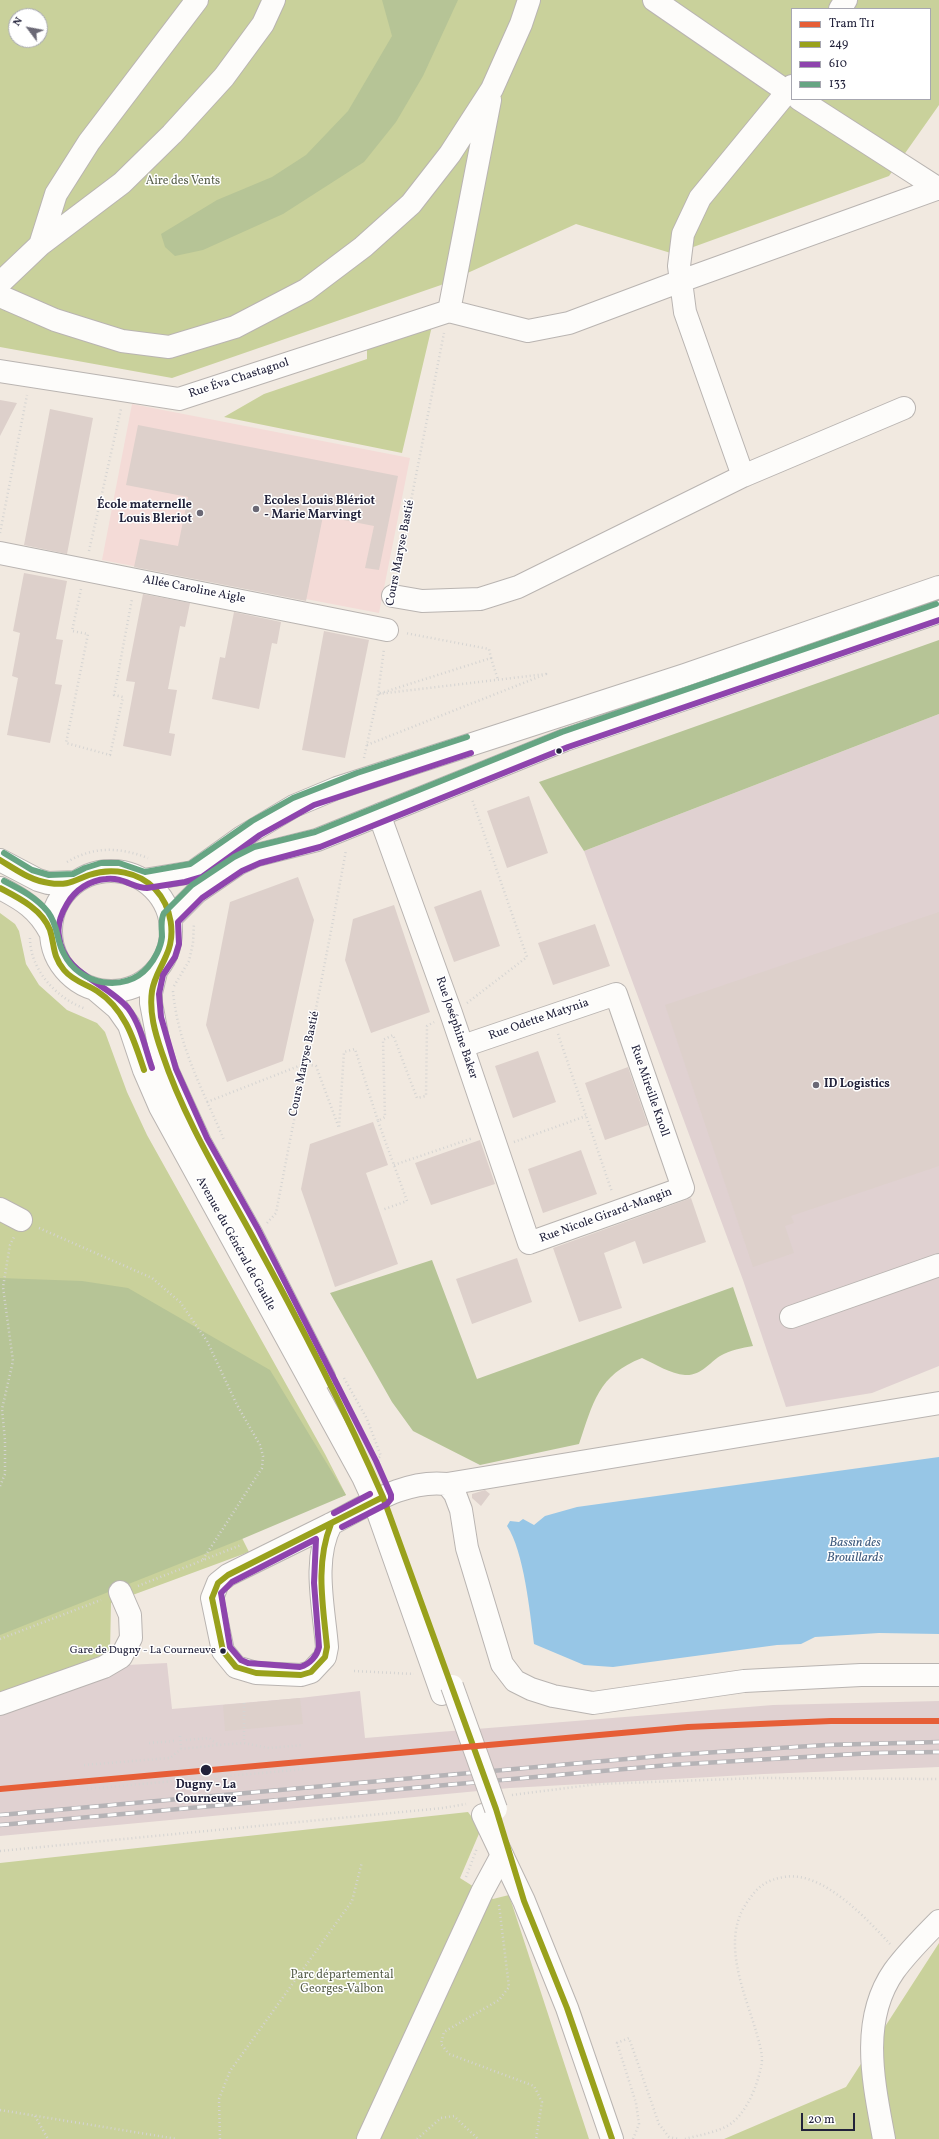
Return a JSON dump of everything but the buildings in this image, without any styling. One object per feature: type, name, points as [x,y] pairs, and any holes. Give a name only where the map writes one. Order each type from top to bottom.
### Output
[{"type":"main road","points":[[40,245],[56,194],[89,142],[197,0]]},
{"type":"main road","points":[[0,283],[40,245],[122,183],[172,134],[224,76],[263,24],[274,0]]},
{"type":"main road","points":[[0,296],[54,320],[122,341],[169,347],[235,327],[306,290],[363,247],[411,204],[450,154],[492,89],[521,24],[529,0]]},
{"type":"main road","points":[[654,0],[791,92]]},
{"type":"main road","points":[[492,89],[449,311],[528,331],[569,323],[939,188]]},
{"type":"main road","points":[[743,476],[685,312],[679,266],[683,234],[700,198],[791,95]]},
{"type":"main road","points":[[804,100],[939,188]]},
{"type":"main road","name":"Rue Éva Chastagnol","points":[[0,371],[30,377],[179,399],[449,311]]},
{"type":"main road","points":[[393,596],[422,601],[480,599],[518,587],[743,476],[904,408]]},
{"type":"main road","name":"Allée Caroline Aigle","points":[[0,553],[387,630]]},
{"type":"main road","points":[[144,880],[194,872],[242,837],[294,806],[336,788],[685,675],[939,588]]},
{"type":"main road","points":[[170,919],[197,892],[238,864],[257,856],[317,840],[565,740],[939,612]]},
{"type":"main road","name":"Rue Joséphine Baker","points":[[381,814],[391,848],[452,1013],[529,1244]]},
{"type":"main road","points":[[0,860],[38,880],[48,883],[75,882]]},
{"type":"main road","points":[[0,888],[26,901],[40,914],[40,933],[52,948],[62,967],[69,975],[82,985],[95,1001],[139,985],[156,972],[165,958],[171,942],[170,919],[165,904],[156,891],[144,880],[131,874],[117,871],[102,871],[88,875],[75,882],[64,892],[57,904],[52,918],[40,933]]},
{"type":"main road","name":"Avenue du Général de Gaulle","points":[[156,972],[151,992],[151,1003],[159,1045],[168,1072],[200,1142],[250,1233],[369,1465],[379,1499]]},
{"type":"main road","name":"Rue Odette Matynia","points":[[463,1046],[616,994]]},
{"type":"main road","name":"Rue Mireille Knoll","points":[[616,994],[683,1188]]},
{"type":"main road","name":"Avenue du Général de Gaulle","points":[[95,1001],[117,1008],[129,1025],[144,1070],[160,1107],[363,1477],[379,1499]]},
{"type":"main road","name":"Rue Nicole Girard-Mangin","points":[[529,1244],[683,1188]]},
{"type":"main road","points":[[0,1209],[21,1220]]},
{"type":"main road","points":[[791,1317],[939,1265]]},
{"type":"main road","points":[[331,1524],[326,1534],[321,1557],[327,1647],[325,1657],[311,1672],[301,1675],[256,1673],[236,1667],[223,1651],[212,1598],[218,1583],[228,1575],[379,1499],[421,1483],[447,1484],[939,1403]]},
{"type":"main road","points":[[447,1484],[455,1494],[461,1510],[467,1548],[502,1664],[515,1681],[531,1689],[553,1696],[593,1703],[744,1681],[861,1675],[939,1675]]},
{"type":"main road","points":[[379,1499],[447,1690],[502,1856],[524,1901]]},
{"type":"main road","points":[[0,1704],[104,1667],[121,1657],[131,1638],[130,1615],[120,1592]]},
{"type":"main road","points":[[490,1818],[567,2008],[612,2139]]},
{"type":"main road","points":[[368,2139],[484,1889],[502,1856]]},
{"type":"main road","points":[[884,2139],[872,2064],[871,2038],[883,1994],[894,1972],[939,1921]]},
{"type":"path","name":"Cours Maryse Bastié","points":[[393,596],[449,311]]},
{"type":"path","points":[[0,536],[30,377]]},
{"type":"path","points":[[125,391],[72,631],[88,634],[66,743],[110,755],[123,696],[114,695],[136,579]]},
{"type":"path","points":[[363,764],[378,694],[387,630],[489,649],[490,658],[498,680]]},
{"type":"path","points":[[378,694],[490,658]]},
{"type":"path","points":[[367,745],[546,674],[378,694]]},
{"type":"path","points":[[378,1121],[385,1116],[383,1040],[393,1035],[417,1098],[426,1096],[426,1026],[470,1002],[527,957],[471,794]]},
{"type":"path","points":[[61,865],[81,855],[100,850],[126,850],[152,860]]},
{"type":"path","name":"Cours Maryse Bastié","points":[[250,1233],[264,1226],[276,1213],[304,1064],[316,1013],[346,850]]},
{"type":"path","points":[[175,1012],[173,990],[189,961],[193,943],[194,917]]},
{"type":"path","points":[[40,933],[30,946],[34,960],[46,980],[66,1000],[95,1001]]},
{"type":"path","points":[[551,1015],[619,1211]]},
{"type":"path","points":[[207,1102],[304,1064],[316,1066],[339,1128],[344,1052],[355,1049],[378,1121],[407,1201],[382,1210]]},
{"type":"path","points":[[394,1165],[586,1116]]},
{"type":"path","points":[[0,1486],[5,1474],[5,1440],[2,1409],[13,1362],[3,1287],[10,1245],[21,1220],[152,1278],[180,1302],[207,1341],[237,1405],[260,1445],[263,1456],[262,1468],[202,1561]]},
{"type":"path","points":[[0,1639],[202,1561],[244,1543]]},
{"type":"path","points":[[354,1671],[417,1674]]},
{"type":"path","points":[[244,1703],[244,1743]]},
{"type":"path","points":[[180,1736],[181,1749]]},
{"type":"path","points":[[186,1740],[209,1738],[219,1745]]},
{"type":"path","points":[[149,1743],[174,1741]]},
{"type":"path","points":[[84,1765],[170,1758],[181,1749],[219,1745],[244,1743],[269,1748],[303,1746]]},
{"type":"path","points":[[87,1789],[305,1769]]},
{"type":"path","points":[[190,1787],[217,1784],[216,1777]]},
{"type":"path","points":[[180,1788],[185,1788],[184,1780]]},
{"type":"path","points":[[490,1818],[478,1843],[465,1879],[498,1898],[508,1987],[499,2000],[444,2032],[441,2044],[449,2054],[534,2086],[542,2102],[536,2139]]},
{"type":"path","points":[[220,2139],[219,2099],[230,2071],[352,1902],[362,1862]]},
{"type":"path","points":[[685,2139],[712,2132],[732,2123],[744,2109],[756,2085],[762,2065],[760,2045],[741,1986],[736,1955],[736,1929],[743,1907],[754,1892],[770,1880],[789,1876],[807,1879],[829,1889],[853,1906],[867,1919],[903,1960]]},
{"type":"path","points":[[633,2139],[639,2124],[636,2103],[617,2043],[629,2038],[659,2124],[670,2137],[678,2139]]},
{"type":"path","points":[[0,2110],[177,2139]]},
{"type":"path","points":[[34,2115],[48,2139]]},
{"type":"path","points":[[417,2139],[441,2118],[454,2116],[478,2139]]},
{"type":"shaded area","name":"Ecoles Louis Blériot - Marie Marvingt","points":[[132,404],[410,458],[379,613],[102,560]]},
{"type":"shaded area","points":[[939,714],[939,1366],[872,1393],[786,1407],[743,1280],[584,851]]},
{"type":"shaded area","points":[[167,1663],[172,1709],[300,1698],[360,1691],[365,1738],[773,1705],[939,1701],[939,1767],[764,1774],[510,1788],[0,1836],[0,1710],[127,1665]]},
{"type":"green space","name":"Aire des Vents","points":[[0,0],[939,0],[939,105],[889,176],[674,254],[576,224],[441,285],[172,378],[0,347]]},
{"type":"green space","points":[[382,0],[458,0],[423,76],[396,122],[364,162],[283,214],[203,250],[175,256],[165,247],[161,234],[217,200],[272,177],[306,155],[348,111],[392,36]]},
{"type":"green space","points":[[432,326],[402,453],[224,417],[264,394],[367,359],[367,346]]},
{"type":"green space","points":[[939,640],[939,714],[584,851],[539,782]]},
{"type":"green space","points":[[0,913],[15,924],[19,931],[26,964],[39,985],[67,1010],[97,1023],[105,1032],[127,1092],[147,1135],[325,1454],[346,1495],[239,1532],[249,1552],[111,1603],[110,1652],[0,1695]]},
{"type":"green space","points":[[432,1260],[477,1379],[733,1287],[753,1346],[724,1354],[700,1371],[691,1375],[674,1373],[642,1358],[627,1365],[606,1382],[593,1403],[579,1444],[480,1465],[413,1431],[392,1402],[330,1293]]},
{"type":"green space","points":[[0,1278],[82,1281],[128,1288],[270,1370],[346,1495],[242,1539],[0,1635]]},
{"type":"green space","name":"Parc départemental Georges-Valbon","points":[[468,1812],[481,1829],[460,1878],[493,1899],[509,1895],[589,2139],[0,2139],[0,1863]]},
{"type":"green space","points":[[939,1943],[939,2139],[724,2139],[846,2087]]},
{"type":"water","name":"Bassin des Brouillards","points":[[939,1457],[939,1634],[879,1633],[815,1637],[801,1644],[777,1645],[613,1667],[584,1665],[534,1644],[522,1566],[513,1537],[507,1526],[510,1521],[519,1522],[523,1519],[534,1525],[545,1516],[577,1507]]},
{"type":"railway","points":[[0,1815],[671,1755],[826,1745],[939,1742]]},
{"type":"railway","points":[[0,1825],[669,1765],[873,1753],[939,1752]]},
{"type":"tram line","name":"T11","points":[[0,1789],[688,1727],[831,1721],[939,1721]]},
{"type":"transit line","name":"133","points":[[4,881],[33,898],[44,907],[52,918],[61,949],[71,965],[80,973],[91,979],[103,982],[115,983],[127,981],[148,967],[155,957],[162,937],[162,922],[164,913],[192,885],[234,857],[254,847],[315,832],[562,732],[936,604]]},
{"type":"transit line","name":"610","points":[[342,1527],[387,1504],[391,1499],[391,1495],[376,1461],[258,1229],[207,1138],[176,1069],[161,1017],[159,994],[163,975],[175,957],[179,944],[178,922],[202,898],[242,871],[260,863],[320,847],[568,747],[939,620]]},
{"type":"transit line","name":"133","points":[[4,853],[32,870],[49,875],[73,874],[101,863],[119,863],[145,872],[190,864],[252,821],[293,798],[357,773],[467,737]]},
{"type":"transit line","name":"610","points":[[152,1068],[139,1029],[128,1008],[119,999],[77,969],[68,960],[62,949],[59,936],[59,924],[61,916],[74,894],[94,881],[106,879],[123,881],[142,888],[147,888],[185,882],[202,877],[260,835],[314,805],[471,753]]},
{"type":"transit line","name":"249","points":[[0,860],[17,871],[36,880],[56,884],[70,882],[89,875],[107,871],[116,871],[133,875],[149,883],[161,896],[165,904],[171,921],[171,939],[166,956],[154,982],[151,1007],[157,1038],[170,1076],[190,1121],[213,1165],[302,1328],[336,1396],[383,1497],[496,1809],[524,1901],[567,2008],[612,2139]]},
{"type":"transit line","name":"249","points":[[0,888],[29,905],[41,916],[50,930],[57,960],[64,970],[75,980],[107,998],[115,1007],[127,1026],[144,1070]]},
{"type":"transit line","name":"610","points":[[334,1513],[370,1494]]},
{"type":"transit line","name":"249","points":[[331,1524],[326,1539],[322,1569],[322,1600],[327,1647],[325,1657],[311,1672],[301,1675],[256,1673],[236,1667],[223,1651],[212,1598],[218,1583],[228,1575],[383,1497]]},
{"type":"transit line","name":"610","points":[[316,1539],[314,1583],[319,1647],[315,1656],[310,1662],[300,1667],[248,1663],[241,1660],[230,1647],[221,1593],[232,1582],[316,1539]]},
{"type":"place","name":"Ecoles Louis Blériot - Marie Marvingt","points":[[256,509]]},
{"type":"place","name":"École maternelle Louis Bleriot","points":[[200,513]]},
{"type":"place","name":"ID Logistics","points":[[816,1085]]},
{"type":"place","name":"Gare de Dugny - La Courneuve","points":[[223,1651]]},
{"type":"place","name":"Dugny - La Courneuve","points":[[206,1770]]}]
